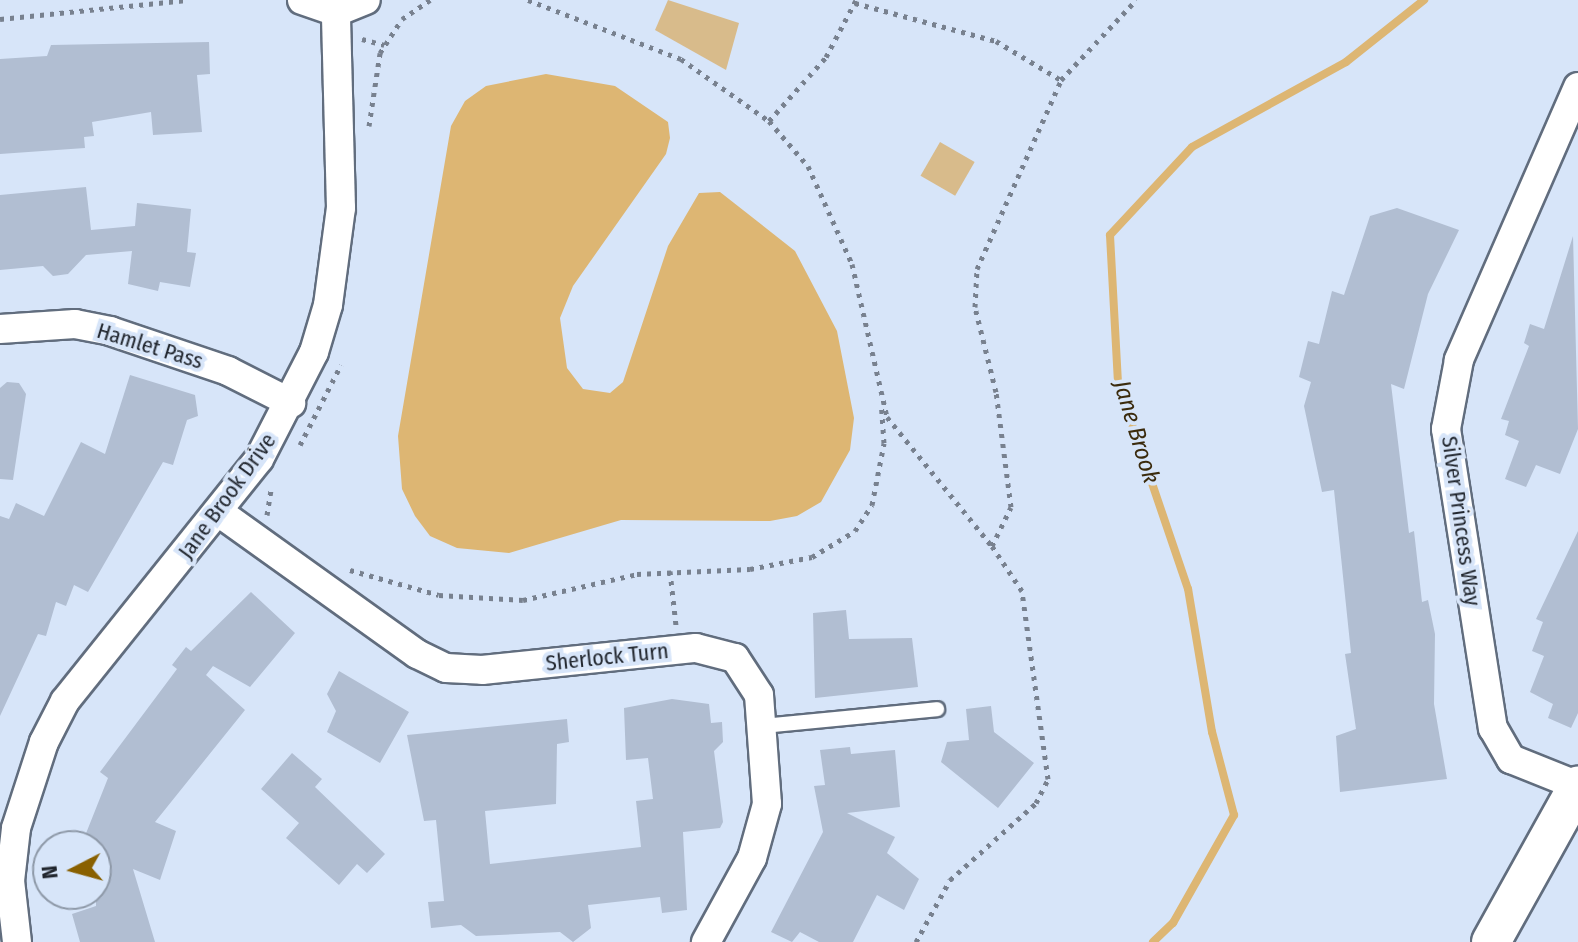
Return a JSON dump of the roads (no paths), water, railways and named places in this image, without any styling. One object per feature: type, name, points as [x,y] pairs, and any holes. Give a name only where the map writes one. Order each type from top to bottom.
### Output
[{"type":"street","points":[[302,0],[336,12],[366,0]]},
{"type":"street","name":"Jane Brook Drive","points":[[17,942],[5,881],[26,786],[65,701],[220,513],[291,403],[314,352],[337,255],[336,12]]},
{"type":"street","name":"Silver Princess Way","points":[[1578,87],[1459,360],[1446,429],[1493,728],[1511,759],[1578,786]]},
{"type":"street","name":"Hamlet Pass","points":[[0,329],[75,324],[110,331],[228,371],[291,403]]},
{"type":"street","name":"Sherlock Turn","points":[[220,513],[417,654],[446,668],[482,670],[678,650],[717,650],[735,658],[759,695],[765,823],[706,942]]},
{"type":"street","points":[[1491,942],[1578,786]]},
{"type":"lane","points":[[762,726],[937,709]]},
{"type":"waterway","name":"Jane Brook","points":[[1153,942],[1173,923],[1234,815],[1212,732],[1188,589],[1118,383],[1110,235],[1192,147],[1346,62],[1424,0]]}]
